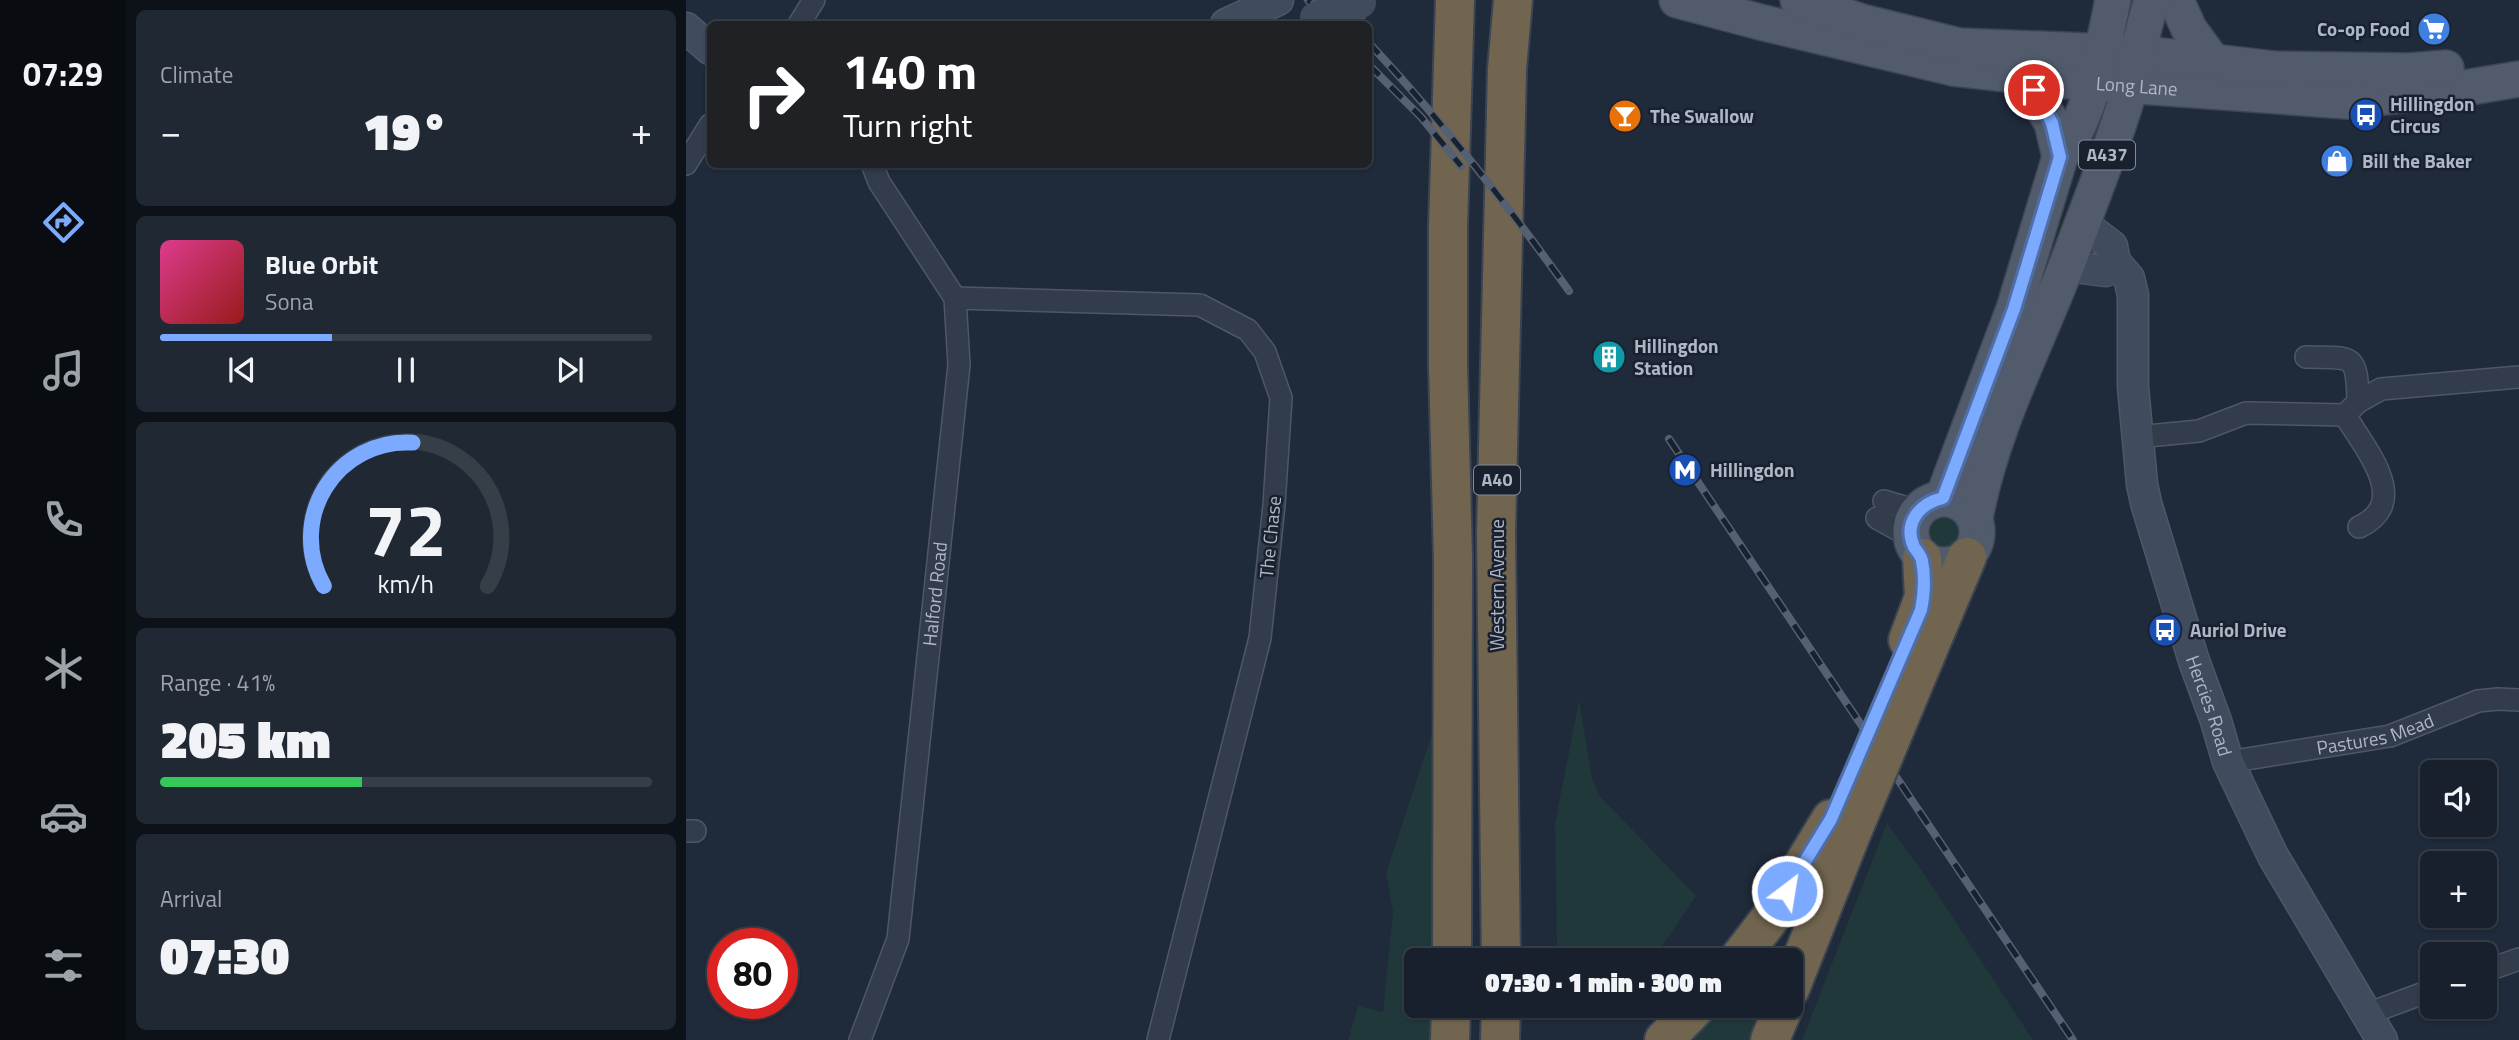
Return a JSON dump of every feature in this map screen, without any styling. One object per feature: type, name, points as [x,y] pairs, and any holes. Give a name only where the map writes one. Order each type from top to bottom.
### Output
[{"type":"highway","name":"A40","points":[[1452,948],[1453,559],[1448,227],[1455,0]]},
{"type":"highway","name":"Western Avenue","points":[[1500,948],[1496,533],[1507,69],[1513,0]]},
{"type":"highway","points":[[1907,670],[1924,597],[1925,525]]},
{"type":"highway","points":[[1803,948],[1841,828],[1907,670],[1967,557]]},
{"type":"highway","points":[[1747,948],[1841,828]]},
{"type":"highway","points":[[1450,1040],[1451,1018]]},
{"type":"highway","points":[[1500,1040],[1501,1018]]},
{"type":"highway","points":[[1664,1040],[1685,1018]]},
{"type":"highway","points":[[1770,1040],[1779,1018]]},
{"type":"main road","name":"Long Lane","points":[[1677,0],[1953,68],[2025,77],[2099,68]]},
{"type":"main road","name":"Long Lane","points":[[1798,0],[1862,22],[1959,46],[2099,68],[2133,69],[2213,62],[2274,69],[2410,71],[2519,60]]},
{"type":"main road","points":[[2060,157],[2075,136],[2099,68],[2113,0]]},
{"type":"main road","name":"A437","points":[[1975,518],[1983,478],[1997,432],[2082,223],[2133,69],[2152,0]]},
{"type":"main road","points":[[2176,0],[2189,29],[2213,62]]},
{"type":"main road","name":"Long Lane","points":[[2133,69],[2346,101],[2458,89],[2519,79]]},
{"type":"main road","points":[[2025,77],[2052,123],[2060,157]]},
{"type":"main road","name":"A437","points":[[1925,525],[2014,309],[2060,157]]},
{"type":"main road","points":[[1956,500],[1967,507],[1975,518],[1978,532],[1976,546],[1957,564],[1933,564],[1925,525],[1956,500]]},
{"type":"street","points":[[801,21],[814,0]]},
{"type":"street","points":[[1232,21],[1278,0]]},
{"type":"street","points":[[1307,21],[1366,1]]},
{"type":"street","points":[[686,28],[707,46]]},
{"type":"street","points":[[686,164],[707,130]]},
{"type":"street","name":"Halford Road","points":[[860,1040],[898,939],[960,365],[955,298],[879,181],[874,168]]},
{"type":"street","name":"Hercies Road","points":[[2082,223],[2112,246],[2115,262],[2130,278],[2133,295],[2133,387],[2146,503],[2228,762],[2273,856],[2382,1040]]},
{"type":"street","points":[[2066,265],[2105,271],[2115,262]]},
{"type":"street","name":"The Chase","points":[[955,298],[1200,305],[1248,330],[1265,352],[1281,398],[1274,505],[1260,638],[1157,1040]]},
{"type":"street","points":[[2306,358],[2343,358],[2352,361],[2357,370],[2351,409],[2382,477],[2385,490],[2378,514],[2359,527]]},
{"type":"street","points":[[2137,437],[2199,431],[2246,413],[2351,409],[2381,389],[2519,377]]},
{"type":"street","points":[[1912,509],[1925,525],[1880,510],[1912,509]]},
{"type":"street","name":"Pastures Mead","points":[[2228,762],[2389,736],[2478,701],[2519,700]]},
{"type":"street","points":[[2497,967],[2519,959]]},
{"type":"street","points":[[2367,1014],[2420,994]]},
{"type":"green space","points":[[1944,513],[1957,519],[1963,532],[1957,545],[1944,551],[1931,545],[1925,532],[1931,519]]},
{"type":"green space","points":[[1579,700],[1592,778],[1599,795],[1696,896],[1661,948],[1557,948],[1555,824]]},
{"type":"green space","points":[[1432,734],[1432,948],[1404,948],[1404,1018],[1432,1018],[1432,1040],[1348,1040],[1358,1006],[1383,1012],[1393,912],[1386,873]]},
{"type":"green space","points":[[1887,823],[1924,874],[2033,1040],[1802,1040]]},
{"type":"green space","points":[[1706,1018],[1757,1018],[1749,1040],[1688,1040]]},
{"type":"railway","points":[[1308,0],[1327,21]]},
{"type":"railway","points":[[1328,0],[1349,21]]},
{"type":"railway","points":[[1372,47],[1473,163],[1569,291]]},
{"type":"railway","points":[[1372,68],[1421,117],[1461,166]]},
{"type":"railway","points":[[1669,439],[2073,1040]]},
{"type":"place","name":"Co-op Food","points":[[2434,29]]},
{"type":"place","name":"Hillingdon Circus","points":[[2366,115]]},
{"type":"place","name":"The Swallow","points":[[1625,116]]},
{"type":"place","name":"Bill the Baker","points":[[2337,161]]},
{"type":"place","name":"Hillingdon Station","points":[[1609,357]]},
{"type":"place","name":"Hillingdon","points":[[1685,470]]},
{"type":"place","name":"Auriol Drive","points":[[2165,630]]},
{"type":"route","points":[[1787,891],[1831,819],[1921,610],[1924,597],[1922,558],[1911,537],[1911,526],[1915,515],[1923,506],[1932,500],[1943,498],[2014,309],[2060,157],[2052,123],[2034,90]]}]
